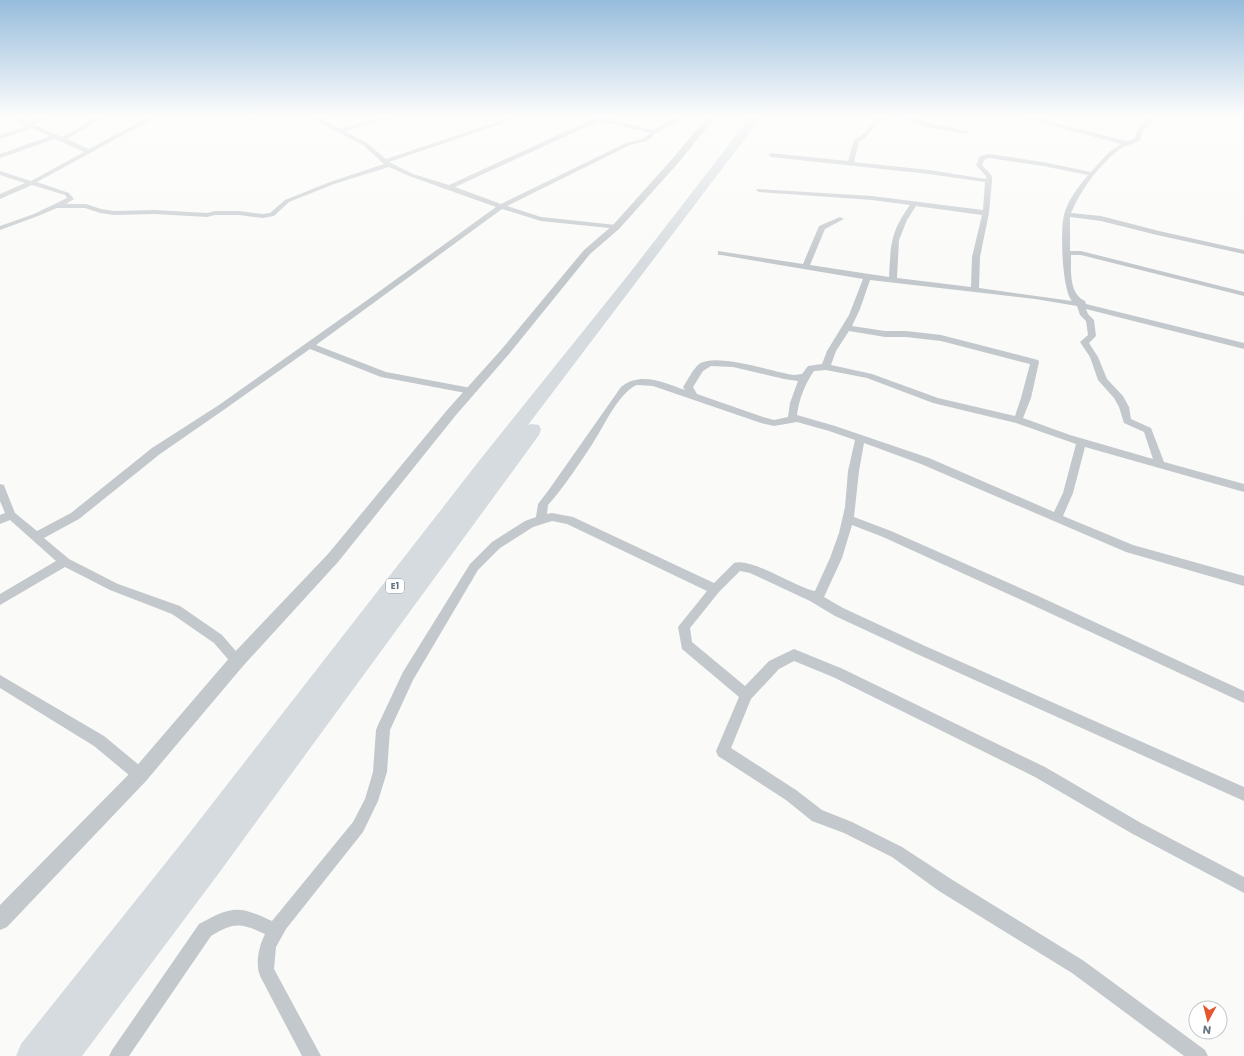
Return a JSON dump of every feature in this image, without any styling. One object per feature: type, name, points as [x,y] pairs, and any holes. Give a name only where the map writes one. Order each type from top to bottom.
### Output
[{"type":"highway","name":"E1","points":[[33,1056],[189,856],[486,466],[639,271],[719,165]]},
{"type":"highway","name":"E1","points":[[61,1056],[206,867],[729,165]]},
{"type":"street","points":[[0,197],[64,165]]},
{"type":"street","points":[[57,206],[86,206],[100,212],[114,213],[155,212],[207,215],[215,213],[239,213],[263,216],[272,215],[287,201],[382,165]]},
{"type":"street","points":[[392,165],[411,175],[451,187],[515,212],[541,219],[616,228]]},
{"type":"street","points":[[451,187],[497,165]]},
{"type":"street","points":[[36,537],[75,516],[156,451],[222,407],[376,298],[500,206],[584,165]]},
{"type":"street","points":[[0,920],[140,775],[237,661],[333,558],[452,412],[587,252],[616,228],[671,165]]},
{"type":"street","points":[[871,165],[989,181]]},
{"type":"street","points":[[975,290],[976,257],[986,213],[989,181],[988,176],[979,165]]},
{"type":"street","points":[[1049,165],[1093,174]]},
{"type":"street","points":[[1101,165],[1079,192],[1067,215],[1071,294],[1083,305],[1084,315],[1090,320],[1092,336],[1084,342],[1094,357],[1103,380],[1118,396],[1124,407],[1127,421],[1148,430],[1160,465]]},
{"type":"street","points":[[0,173],[67,194],[71,199],[79,201],[76,206]]},
{"type":"street","points":[[759,190],[915,203],[986,213]]},
{"type":"street","points":[[0,228],[71,199]]},
{"type":"street","points":[[892,280],[895,240],[903,220],[915,203]]},
{"type":"street","points":[[1070,207],[1082,215]]},
{"type":"street","points":[[1067,215],[1082,215],[1244,252]]},
{"type":"street","points":[[806,267],[822,228],[840,219]]},
{"type":"street","points":[[1068,244],[1081,253]]},
{"type":"street","points":[[721,253],[867,277],[1064,301],[1244,346]]},
{"type":"street","points":[[1068,253],[1081,253],[1244,294]]},
{"type":"street","points":[[826,367],[839,337],[846,328],[867,277]]},
{"type":"street","points":[[1064,301],[1068,299],[1071,294]]},
{"type":"street","points":[[846,328],[885,334],[906,334],[941,338],[1034,362],[1026,398],[1018,420]]},
{"type":"street","points":[[308,345],[379,373],[471,391]]},
{"type":"street","points":[[693,396],[688,388],[704,365],[708,363],[742,366],[794,378],[804,377]]},
{"type":"street","points":[[1244,488],[1067,438],[1018,420],[936,401],[869,376],[826,367],[811,368],[804,377],[793,408],[792,416],[797,419],[832,428],[925,461],[1130,549],[1244,581]]},
{"type":"street","points":[[541,519],[543,504],[556,488],[625,387],[634,382],[644,380],[655,383],[761,420],[774,422],[797,419]]},
{"type":"street","points":[[814,597],[819,595],[833,569],[843,543],[852,494],[854,468],[859,453],[860,438]]},
{"type":"street","points":[[1057,518],[1068,493],[1081,442]]},
{"type":"street","points":[[0,488],[11,515],[65,562],[114,587],[176,610],[218,639],[237,661]]},
{"type":"street","points":[[0,520],[11,515]]},
{"type":"street","points":[[312,1056],[266,970],[268,946],[280,923],[358,827],[371,801],[380,772],[383,730],[408,676],[474,567],[496,545],[541,519],[552,517],[569,520],[715,589]]},
{"type":"street","points":[[847,519],[887,534],[1017,592],[1244,697]]},
{"type":"street","points":[[0,600],[65,562]]},
{"type":"street","points":[[746,695],[686,645],[684,627],[715,589],[738,566],[752,569],[780,583],[814,597],[839,612],[928,653],[1244,794]]},
{"type":"street","points":[[1199,1056],[1078,967],[945,885],[897,852],[848,827],[817,816],[790,795],[723,751],[746,695],[774,665],[794,655],[838,673],[1040,772],[1136,828],[1244,885]]},
{"type":"street","points":[[0,681],[99,741],[140,775]]},
{"type":"street","points":[[118,1056],[205,930],[225,918],[240,915],[276,931]]}]
